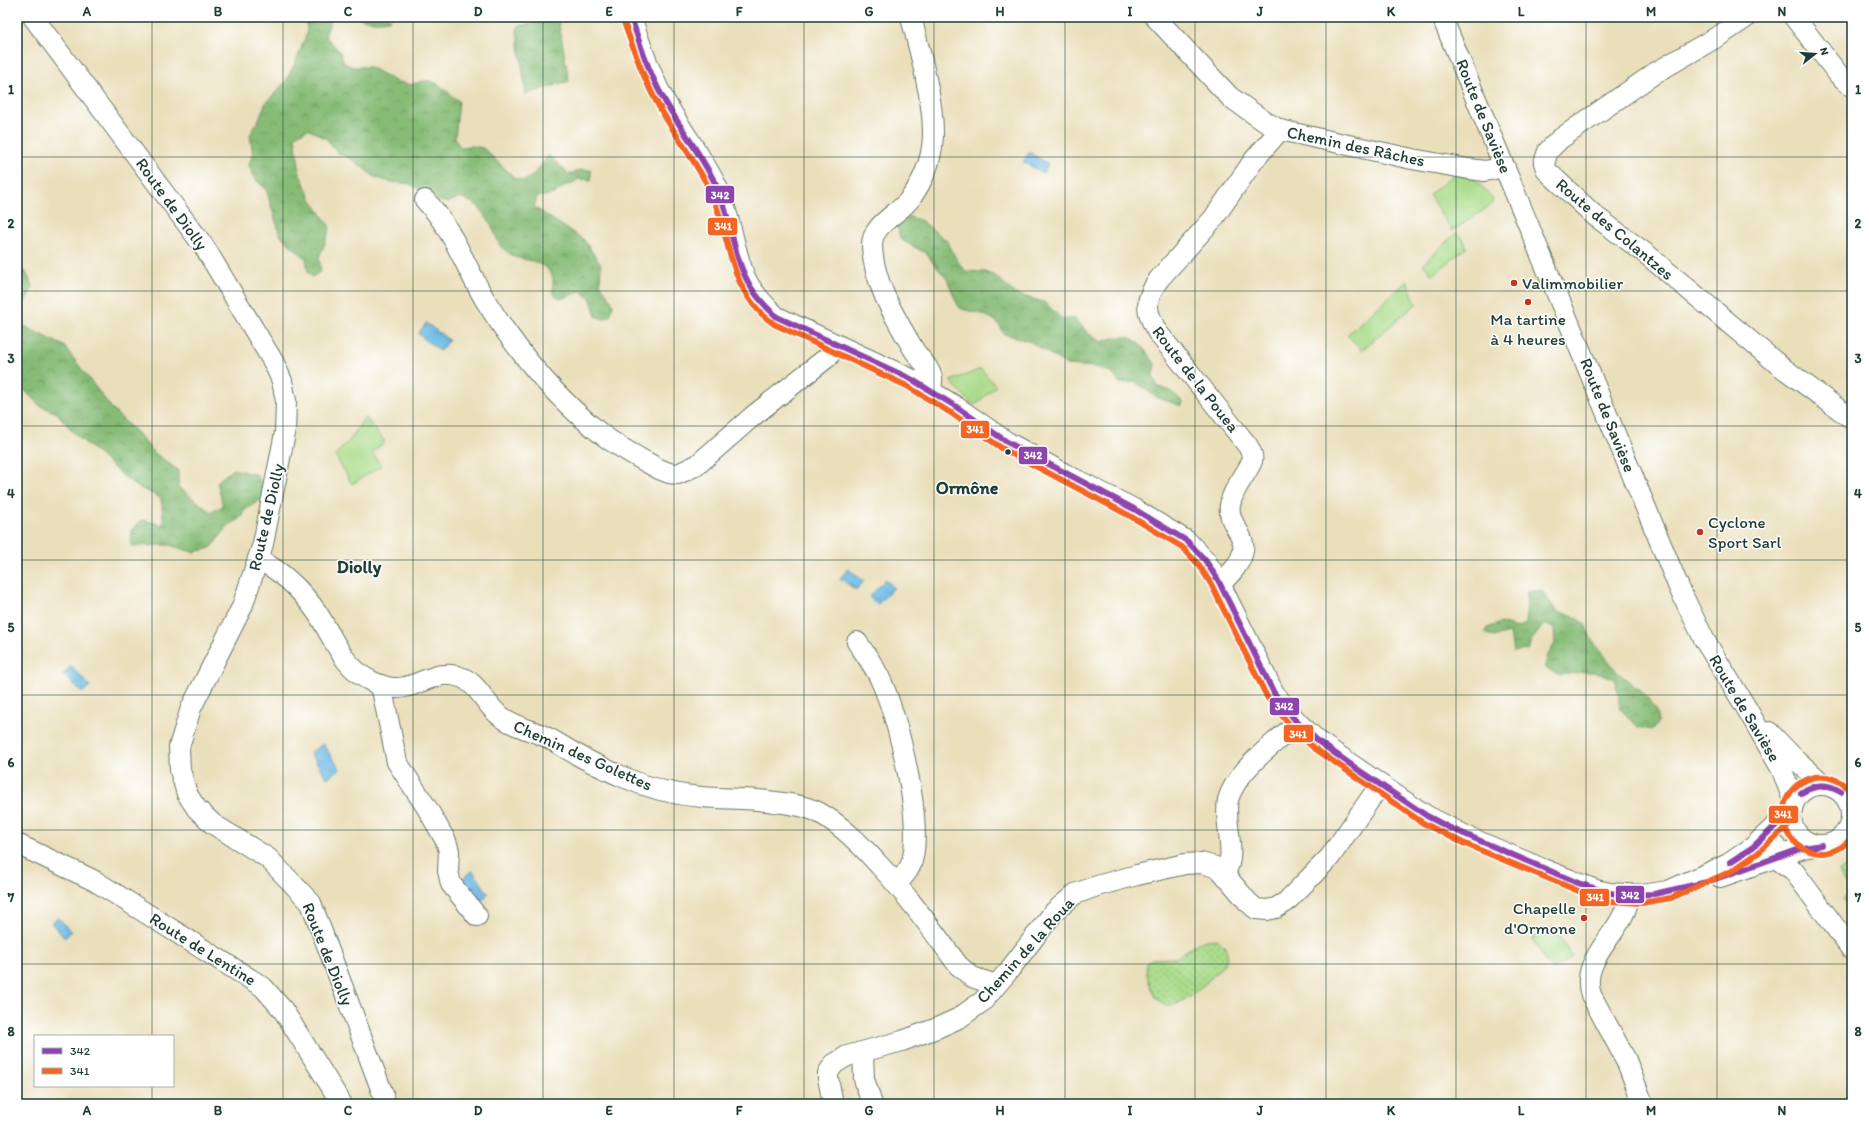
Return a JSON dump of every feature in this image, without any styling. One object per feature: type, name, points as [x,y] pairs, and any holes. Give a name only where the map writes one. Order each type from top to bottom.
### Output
[{"type":"street","name":"Route de Diolly","points":[[33,17],[205,248],[274,363],[282,381],[286,401],[285,433],[263,544],[242,607],[206,681],[190,708],[179,747],[180,770],[187,794],[197,809],[213,824],[268,858],[311,903],[382,1094],[384,1104]]},
{"type":"street","points":[[631,17],[639,44],[661,94],[704,162],[718,188],[729,217],[745,278],[762,303],[778,317],[895,371],[955,406],[1008,442],[1065,474],[1134,509],[1179,535],[1200,554],[1220,584],[1274,693],[1298,723],[1319,742],[1427,816],[1509,855],[1596,890],[1629,895],[1642,895],[1668,891],[1707,882],[1788,860],[1803,848],[1832,843],[1841,838],[1847,831],[1851,821],[1851,811],[1848,801],[1836,786],[1794,758],[1747,709]]},
{"type":"street","points":[[911,17],[931,103],[934,127],[933,147],[929,164],[910,199],[883,224],[875,234],[872,242],[877,276],[891,307],[915,352],[931,374],[932,382],[929,390]]},
{"type":"street","name":"Chemin des Râches","points":[[1155,17],[1230,97],[1264,121],[1280,130],[1405,158],[1469,169],[1484,171],[1504,167]]},
{"type":"street","name":"Route de Savièse","points":[[1442,17],[1680,590],[1705,641],[1747,709],[1782,770],[1793,806]]},
{"type":"street","name":"Route des Colantzes","points":[[1747,17],[1722,34],[1655,73],[1581,123],[1560,139],[1548,151],[1544,163],[1547,172],[1595,216],[1645,253],[1779,365],[1852,419]]},
{"type":"street","points":[[1794,17],[1839,75],[1852,87]]},
{"type":"street","name":"Route de la Pouea","points":[[1220,584],[1225,580],[1242,556],[1244,544],[1232,517],[1230,507],[1238,484],[1252,460],[1252,454],[1248,446],[1158,332],[1149,316],[1148,300],[1151,290],[1159,279],[1213,219],[1254,160],[1280,130]]},
{"type":"street","points":[[425,200],[437,212],[486,302],[516,347],[550,385],[600,433],[659,469],[669,473],[678,474],[697,465],[753,416],[829,356],[834,344]]},
{"type":"street","name":"Chemin des Golettes","points":[[258,559],[281,574],[303,595],[316,611],[349,664],[369,680],[381,685],[404,688],[431,677],[442,675],[458,676],[469,681],[494,710],[509,722],[543,735],[589,761],[638,784],[681,794],[770,801],[813,810],[824,816],[848,833],[896,884],[963,970],[972,977],[996,985]]},
{"type":"street","points":[[857,642],[876,670],[886,693],[902,746],[911,792],[914,820],[913,854],[910,866],[896,884]]},
{"type":"street","points":[[381,685],[397,762],[446,840],[449,851],[448,871],[451,884],[477,916]]},
{"type":"street","points":[[1225,872],[1229,866],[1230,856],[1227,813],[1228,800],[1238,778],[1298,723]]},
{"type":"street","name":"Chemin de la Roua","points":[[833,1104],[828,1084],[828,1073],[837,1061],[847,1056],[921,1034],[959,1018],[982,1001],[1022,955],[1048,919],[1058,908],[1075,894],[1097,886],[1185,864],[1209,864],[1220,868],[1225,872],[1248,902],[1256,909],[1267,910],[1281,906],[1330,857],[1380,785]]},
{"type":"street","points":[[1668,891],[1728,864],[1753,847],[1773,828],[1793,806],[1799,795],[1806,789],[1814,786],[1836,786]]},
{"type":"street","points":[[1793,806],[1792,823],[1798,835],[1809,843],[1822,845]]},
{"type":"street","points":[[1773,828],[1788,860],[1852,950]]},
{"type":"street","name":"Route de Lentine","points":[[17,844],[95,881],[263,987],[283,1010],[342,1104]]},
{"type":"street","points":[[1629,895],[1624,913],[1591,967],[1588,983],[1591,995],[1626,1060],[1643,1104]]},
{"type":"street","points":[[863,1052],[864,1079],[872,1104]]},
{"type":"green space","points":[[306,17],[332,17],[325,36],[340,52],[344,63],[353,67],[370,67],[395,81],[411,85],[426,81],[442,87],[459,101],[455,138],[460,147],[472,146],[483,148],[515,178],[524,181],[529,178],[535,173],[549,155],[569,174],[581,170],[591,170],[591,180],[578,179],[571,184],[566,185],[554,194],[537,197],[534,207],[584,240],[601,265],[600,283],[613,304],[610,316],[603,319],[596,316],[591,299],[581,291],[560,299],[553,293],[553,278],[547,268],[533,261],[514,257],[500,246],[491,224],[477,205],[460,197],[448,203],[438,200],[410,184],[391,182],[376,178],[353,160],[337,152],[327,139],[308,129],[295,136],[300,174],[310,197],[330,227],[319,257],[321,271],[312,277],[308,272],[306,259],[280,235],[266,189],[255,179],[249,165],[253,154],[250,135],[265,104],[286,81],[298,57],[307,32]]},
{"type":"green space","points":[[356,17],[390,17],[391,19],[373,21]]},
{"type":"green space","points":[[558,19],[569,81],[526,94],[517,30],[519,26]]},
{"type":"green space","points":[[1454,174],[1475,179],[1493,199],[1491,205],[1452,231],[1429,195]]},
{"type":"green space","points":[[907,216],[922,221],[948,242],[956,259],[965,271],[985,272],[997,277],[1015,294],[1044,302],[1062,319],[1075,319],[1089,334],[1102,342],[1127,337],[1139,343],[1155,364],[1153,376],[1158,387],[1171,391],[1183,402],[1182,406],[1158,398],[1135,382],[1120,383],[1112,373],[1096,367],[1067,365],[1031,342],[1004,334],[1001,327],[991,318],[959,308],[947,279],[927,254],[900,239],[897,223]]},
{"type":"green space","points":[[1456,233],[1463,239],[1467,248],[1432,275],[1423,264]]},
{"type":"green space","points":[[17,268],[26,272],[33,288],[23,305],[22,325],[64,346],[113,410],[141,437],[153,452],[178,470],[178,487],[211,512],[223,506],[217,482],[233,469],[258,475],[265,497],[246,509],[238,520],[229,525],[211,548],[193,552],[169,545],[131,546],[132,530],[142,520],[164,525],[161,498],[138,487],[122,475],[74,433],[57,413],[39,405],[17,383]]},
{"type":"green space","points":[[1407,281],[1416,304],[1362,350],[1347,335]]},
{"type":"green space","points":[[981,369],[996,386],[974,406],[950,381]]},
{"type":"green space","points":[[365,417],[385,442],[372,452],[381,466],[352,484],[335,455],[350,440]]},
{"type":"green space","points":[[1527,591],[1542,591],[1557,612],[1572,615],[1585,624],[1590,637],[1618,673],[1644,693],[1656,710],[1658,723],[1652,730],[1638,727],[1619,708],[1619,695],[1614,679],[1596,672],[1559,674],[1550,671],[1545,667],[1547,657],[1555,643],[1554,629],[1545,623],[1531,641],[1528,650],[1513,652],[1510,633],[1493,637],[1485,633],[1487,628],[1501,623],[1517,628],[1526,624]]},
{"type":"green space","points":[[1852,864],[1852,913],[1843,899],[1850,894],[1839,871]]},
{"type":"green space","points":[[1553,926],[1572,957],[1552,970],[1532,939]]},
{"type":"green space","points":[[1217,939],[1224,945],[1227,957],[1217,972],[1200,988],[1175,1005],[1164,1005],[1159,1001],[1155,996],[1149,982],[1146,963],[1152,959],[1176,958],[1194,945],[1205,940]]},
{"type":"water","points":[[1029,152],[1048,164],[1043,173],[1023,162]]},
{"type":"water","points":[[426,323],[449,340],[440,351],[418,334]]},
{"type":"water","points":[[848,569],[864,581],[856,590],[840,578]]},
{"type":"water","points":[[886,579],[894,588],[877,605],[869,597]]},
{"type":"water","points":[[71,666],[90,686],[82,693],[63,674]]},
{"type":"water","points":[[323,744],[340,769],[327,778],[310,753]]},
{"type":"water","points":[[472,870],[488,893],[483,900],[474,898],[461,880]]},
{"type":"water","points":[[58,917],[71,932],[65,938],[51,923]]},
{"type":"transit line","name":"342","points":[[631,17],[657,87],[717,187],[726,210],[738,259],[757,297],[777,317],[911,379],[955,406],[1007,442],[1134,509],[1187,541],[1205,560],[1218,580],[1274,693],[1295,720],[1319,742],[1357,769],[1427,816],[1448,827],[1578,883],[1610,893],[1627,895],[1654,894],[1707,882],[1803,848],[1822,845]]},
{"type":"transit line","name":"341","points":[[623,20],[641,70],[650,89],[668,122],[710,190],[723,226],[738,279],[758,310],[774,324],[907,386],[951,413],[1003,449],[1130,516],[1182,547],[1199,565],[1211,584],[1267,697],[1292,728],[1314,748],[1423,823],[1463,843],[1593,897],[1609,901],[1642,903],[1671,898],[1732,871],[1758,853],[1798,816]]},
{"type":"transit line","name":"341","points":[[1852,793],[1840,782],[1830,778],[1815,777],[1797,785],[1790,793],[1783,808],[1784,823],[1789,835],[1799,845],[1811,851],[1825,853],[1839,848],[1852,837]]},
{"type":"transit line","name":"342","points":[[1801,793],[1810,787],[1821,785],[1831,787],[1841,792]]},
{"type":"transit line","name":"342","points":[[1801,793],[1811,788],[1821,786],[1836,789],[1841,792]]},
{"type":"transit line","name":"342","points":[[1730,862],[1753,847],[1792,810]]},
{"type":"place","name":"Valimmobilier","points":[[1514,283]]},
{"type":"place","name":"Ma tartine à 4 heures","points":[[1528,302]]},
{"type":"place","name":"Cyclone Sport Sarl","points":[[1700,532]]},
{"type":"place","name":"Chapelle d'Ormone","points":[[1584,918]]},
{"type":"district","name":"Ormône","points":[[967,488]]},
{"type":"district","name":"Diolly","points":[[359,567]]}]
